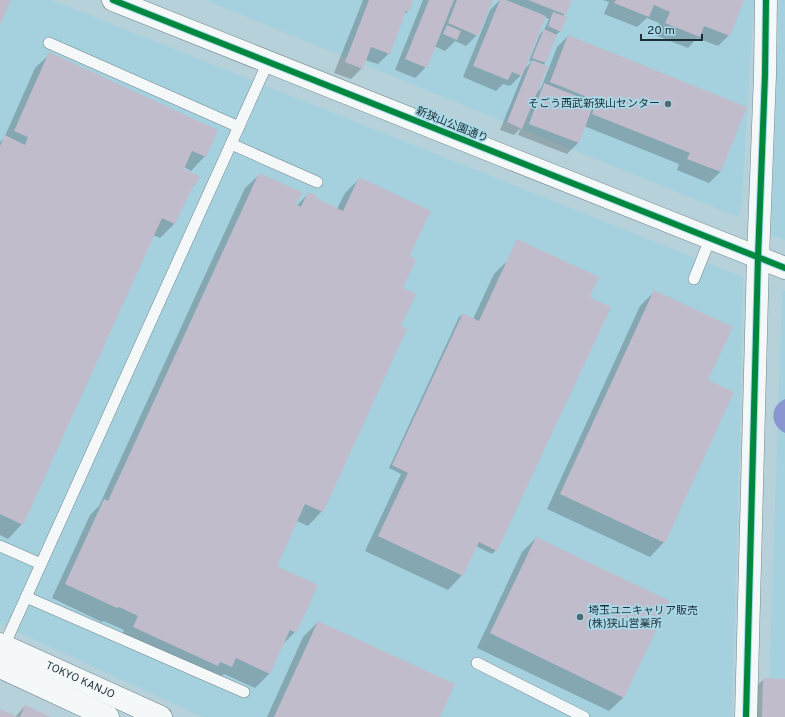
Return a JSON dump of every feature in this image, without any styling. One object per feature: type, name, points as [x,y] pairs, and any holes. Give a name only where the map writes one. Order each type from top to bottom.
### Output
[{"type":"main road","name":"新狭山公園通り","points":[[112,0],[785,268]]},
{"type":"main road","points":[[746,717],[766,0]]},
{"type":"main road","name":"TOKYO KANJO","points":[[1,652],[108,717]]},
{"type":"main road","name":"TOKYO KANJO","points":[[1,652],[161,717]]},
{"type":"lane","points":[[49,42],[239,127]]},
{"type":"lane","points":[[1,652],[268,62]]},
{"type":"lane","points":[[231,144],[317,182]]},
{"type":"lane","points":[[694,279],[710,239]]},
{"type":"lane","points":[[0,546],[41,564]]},
{"type":"lane","points":[[26,597],[244,692]]},
{"type":"lane","points":[[477,663],[584,717]]},
{"type":"shaded area","points":[[0,0],[52,0],[743,277],[732,717],[203,717],[0,624]]},
{"type":"shaded area","points":[[205,0],[754,0],[742,202],[738,217]]},
{"type":"shaded area","points":[[779,0],[785,0],[785,240],[771,235]]},
{"type":"shaded area","points":[[782,290],[785,291],[785,717],[768,717]]},
{"type":"water","points":[[785,399],[785,433],[776,426],[773,416],[776,406]]},
{"type":"building","points":[[0,0],[11,0],[0,25]]},
{"type":"building","points":[[369,0],[413,0],[409,11],[406,11],[390,54],[371,47],[363,69],[345,62]]},
{"type":"building","points":[[429,0],[454,0],[427,68],[405,59]]},
{"type":"building","points":[[457,0],[493,0],[478,36],[448,23]]},
{"type":"building","points":[[500,0],[506,0],[546,16],[522,76],[512,72],[508,80],[473,66]]},
{"type":"building","points":[[528,0],[572,0],[566,15]]},
{"type":"building","points":[[616,0],[744,0],[730,36],[704,26],[700,37],[665,23],[670,12],[654,5],[649,17],[614,3]]},
{"type":"building","points":[[553,12],[567,17],[561,32],[548,26]]},
{"type":"building","points":[[447,25],[461,31],[457,40],[443,34]]},
{"type":"building","points":[[544,29],[557,35],[546,63],[532,58]]},
{"type":"building","name":"そごう西武新狭山センター","points":[[568,35],[747,107],[721,172],[687,159],[690,153],[592,114],[597,101],[550,82]]},
{"type":"building","points":[[49,52],[218,130],[206,157],[192,151],[184,169],[200,176],[196,185],[194,184],[175,224],[162,218],[23,525],[0,514],[0,146],[5,135],[25,145],[28,137],[14,131]]},
{"type":"building","points":[[532,60],[548,66],[522,129],[507,122]]},
{"type":"building","points":[[544,83],[594,103],[579,143],[529,124]]},
{"type":"building","points":[[259,173],[302,192],[296,204],[301,207],[308,192],[316,196],[316,198],[343,211],[359,177],[431,211],[410,255],[416,260],[403,288],[416,294],[401,326],[407,329],[323,512],[305,504],[277,566],[318,585],[296,633],[290,630],[270,674],[236,658],[232,667],[220,662],[218,666],[133,627],[138,616],[65,584],[104,499],[108,501]]},
{"type":"building","points":[[517,239],[599,277],[590,296],[591,298],[611,307],[497,551],[479,542],[463,576],[378,536],[408,473],[392,465],[463,313],[479,321]]},
{"type":"building","points":[[654,290],[733,327],[708,380],[734,392],[665,543],[560,494]]},
{"type":"building","name":"埼玉ユニキャリア販売 (株)狭山営業所","points":[[536,537],[670,601],[624,698],[490,633]]},
{"type":"building","points":[[318,621],[455,684],[440,717],[274,717]]},
{"type":"building","points":[[763,678],[785,679],[785,717],[762,717]]},
{"type":"building","points":[[25,705],[51,717],[20,717]]},
{"type":"building","points":[[0,709],[18,717],[0,717]]},
{"type":"cycle path","points":[[113,0],[785,268]]},
{"type":"cycle path","points":[[746,717],[766,0]]},
{"type":"place","name":"そごう西武新狭山センター","points":[[668,104]]},
{"type":"place","name":"埼玉ユニキャリア販売 (株)狭山営業所","points":[[580,617]]}]
